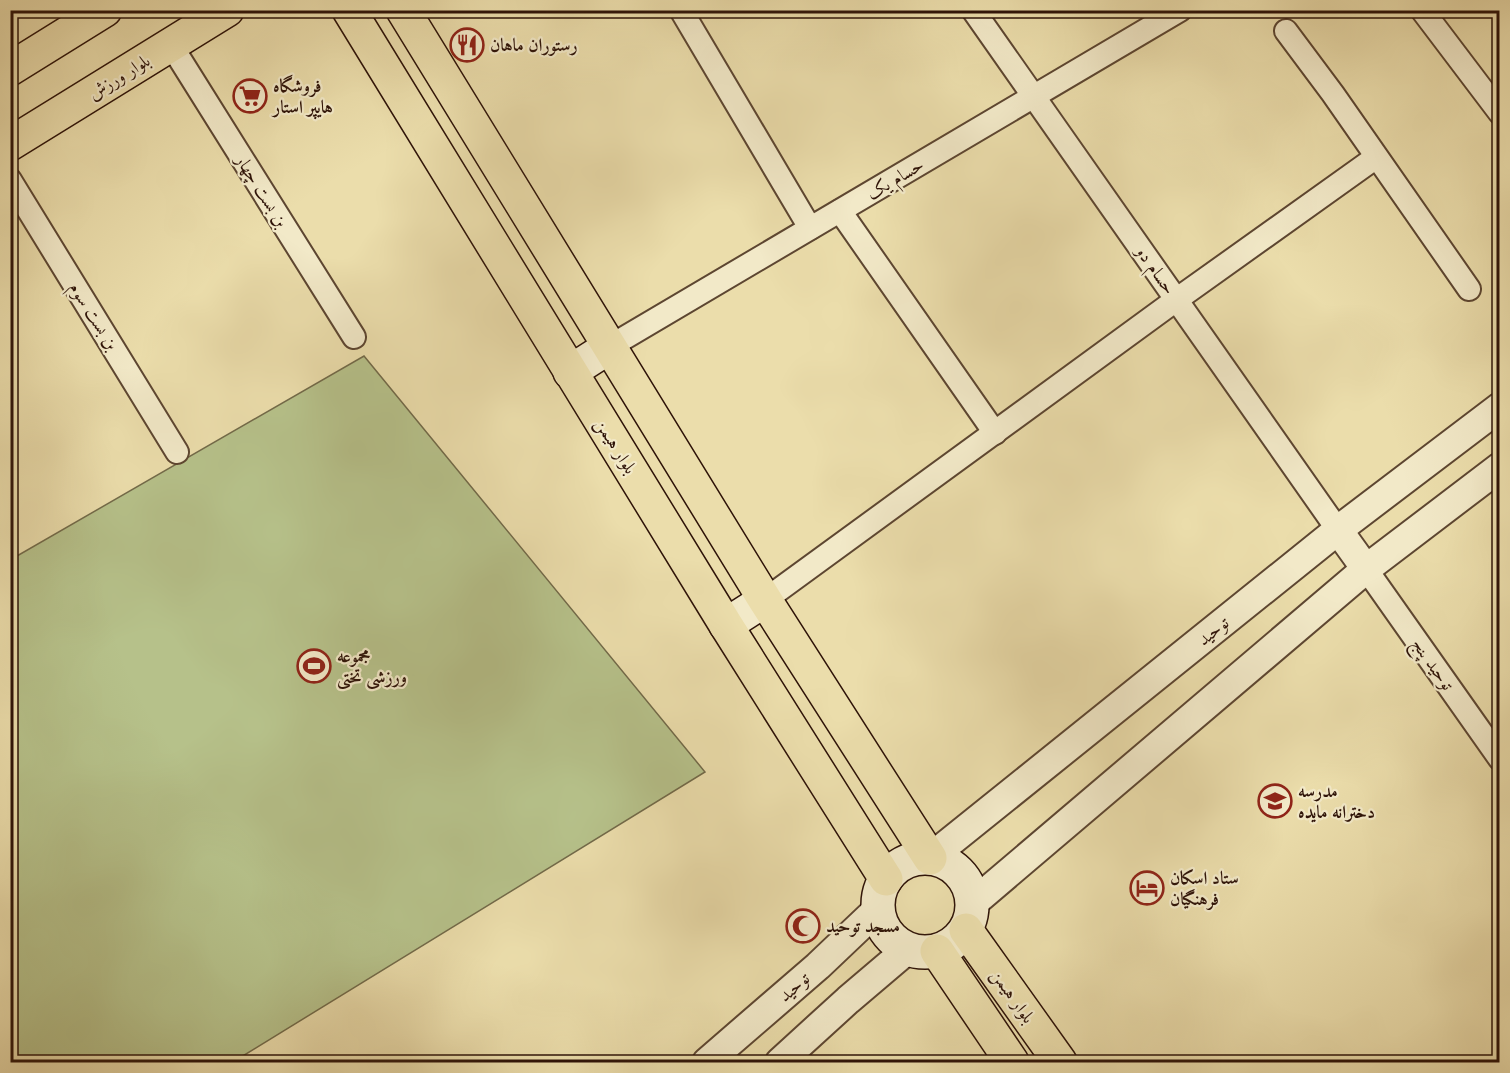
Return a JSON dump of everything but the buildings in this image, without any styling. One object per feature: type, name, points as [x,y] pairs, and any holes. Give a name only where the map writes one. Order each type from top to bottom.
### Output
[{"type":"main road","points":[[10,69],[105,10]]},
{"type":"main road","name":"بلوار ورزش","points":[[10,144],[226,10]]},
{"type":"main road","name":"بلوار هیمن","points":[[349,10],[726,625],[882,894]]},
{"type":"main road","points":[[403,10],[765,600],[930,858]]},
{"type":"main road","points":[[570,372],[609,347]]},
{"type":"main road","points":[[726,625],[765,600]]},
{"type":"main road","points":[[930,858],[943,862],[960,873],[970,891],[969,917],[954,943],[922,950],[896,942],[888,933],[881,922],[882,894],[901,865],[910,860],[930,858]]},
{"type":"main road","name":"بلوار هیمن","points":[[969,917],[1060,1062]]},
{"type":"main road","name":"بلوار هیمن","points":[[922,950],[1012,1062]]},
{"type":"street","points":[[681,10],[810,228]]},
{"type":"street","name":"حسام دو","points":[[973,10],[1338,530]]},
{"type":"street","points":[[1422,10],[1496,101]]},
{"type":"street","name":"حسام یک","points":[[609,347],[1175,12]]},
{"type":"street","points":[[1286,31],[1333,94],[1468,290]]},
{"type":"street","name":"بن بست چهار","points":[[171,45],[354,337]]},
{"type":"street","points":[[765,600],[1375,158]]},
{"type":"street","name":"بن بست سوم","points":[[10,180],[177,452]]},
{"type":"street","points":[[840,211],[995,433]]},
{"type":"street","name":"توحید","points":[[930,858],[1338,530],[1500,407]]},
{"type":"street","points":[[969,917],[1366,569],[1500,467]]},
{"type":"street","points":[[1338,530],[1366,569]]},
{"type":"street","name":"توحید پنج","points":[[1366,569],[1500,759]]},
{"type":"street","name":"توحید","points":[[707,1062],[818,966],[882,894]]},
{"type":"street","points":[[780,1062],[848,1000],[922,950]]},
{"type":"street","points":[[818,966],[848,1000]]},
{"type":"green space","name":"مجموعه ورزشی تختی","points":[[364,356],[705,772],[233,1062],[11,1062],[10,560]]},
{"type":"place","name":"رستوران ماهان","points":[[467,45]]},
{"type":"place","name":"فروشگاه هایپر استار","points":[[250,96]]},
{"type":"place","name":"مجموعه ورزشی تختی","points":[[314,666]]},
{"type":"place","name":"مدرسه دخترانه مایده","points":[[1275,801]]},
{"type":"place","name":"ستاد اسکان فرهنگیان","points":[[1147,888]]},
{"type":"place","name":"مسجد توحید","points":[[803,926]]}]
